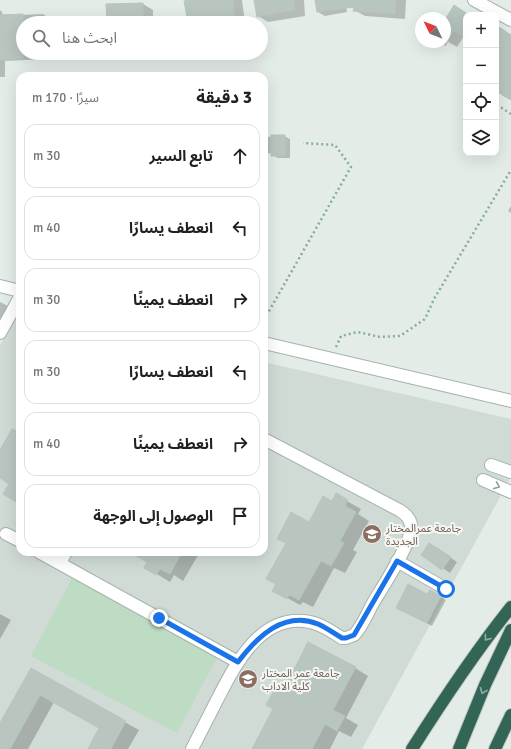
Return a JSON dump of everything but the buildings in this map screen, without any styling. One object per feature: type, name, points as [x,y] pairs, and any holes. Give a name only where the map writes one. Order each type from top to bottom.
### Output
[{"type":"highway","points":[[412,749],[455,682],[511,607]]},
{"type":"highway","points":[[459,749],[485,684],[511,630]]},
{"type":"highway","points":[[495,749],[511,715]]},
{"type":"street","points":[[474,0],[511,20]]},
{"type":"street","points":[[0,286],[16,290]]},
{"type":"street","points":[[0,333],[16,304]]},
{"type":"street","points":[[268,344],[511,401]]},
{"type":"street","points":[[192,749],[238,662],[259,637],[272,628],[287,622],[308,622],[318,624],[342,638],[354,635],[397,561],[410,536],[412,528],[410,520],[405,514],[268,441]]},
{"type":"street","points":[[491,465],[511,472]]},
{"type":"street","points":[[483,480],[511,492]]},
{"type":"street","points":[[6,534],[16,539]]},
{"type":"street","points":[[46,556],[238,662]]},
{"type":"street","points":[[60,564],[64,556]]},
{"type":"street","points":[[397,561],[446,589]]},
{"type":"path","points":[[499,108],[511,114]]},
{"type":"path","points":[[268,313],[351,167],[335,145],[303,143]]},
{"type":"path","points":[[330,358],[341,336],[358,332],[380,337],[400,336],[425,319],[434,299],[511,170]]},
{"type":"shaded area","name":"جامعة عمرالمختار الجديدة","points":[[16,317],[16,556],[268,556],[268,363],[511,419],[511,477],[362,749],[0,749],[0,345]]},
{"type":"green space","points":[[73,576],[219,654],[177,733],[31,656]]},
{"type":"place","name":"جامعة عمرالمختار الجديدة","points":[[372,534]]},
{"type":"place","name":"جامعة عمر المختار كلية الاداب","points":[[248,679]]},
{"type":"route","points":[[159,618],[238,662],[252,644],[267,630],[287,622],[298,621],[318,624],[342,638],[354,635],[397,561],[446,589]]}]
